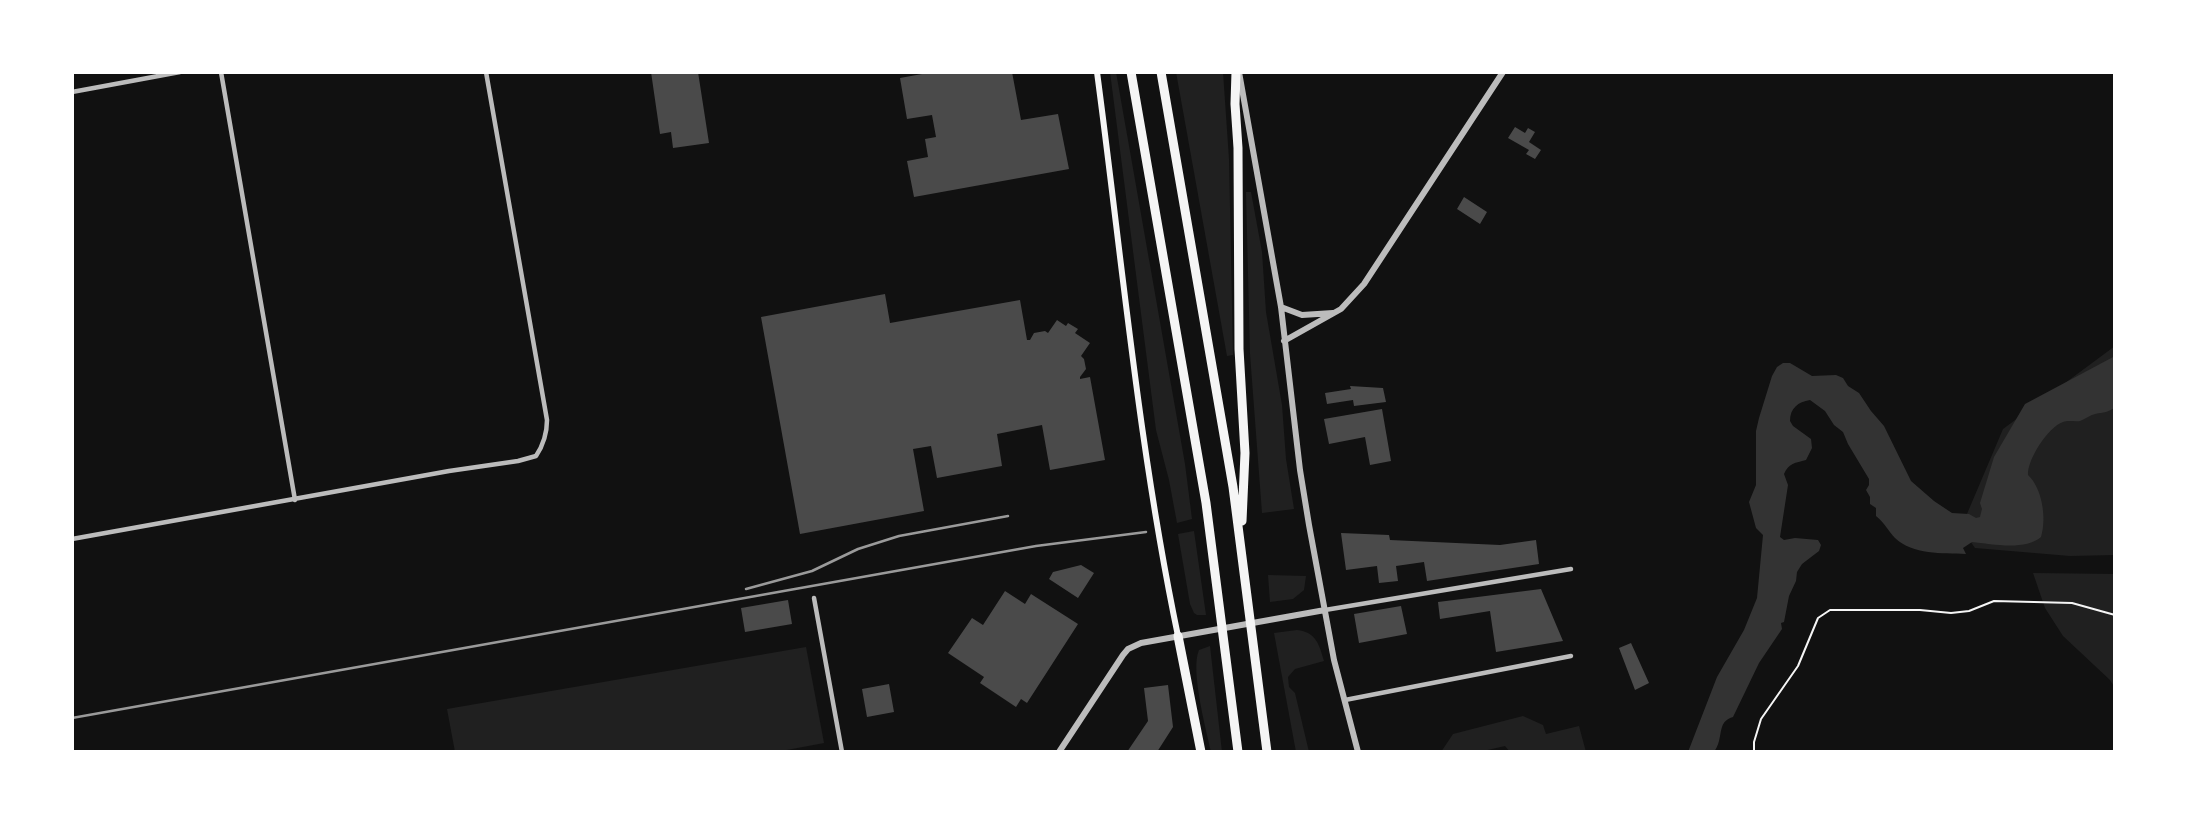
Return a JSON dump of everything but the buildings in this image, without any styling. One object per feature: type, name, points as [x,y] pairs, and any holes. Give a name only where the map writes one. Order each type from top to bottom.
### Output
[{"type":"highway","points":[[1131,72],[1206,503],[1238,752]]},
{"type":"highway","points":[[1161,72],[1215,377],[1241,543],[1267,752]]},
{"type":"highway","points":[[1237,72],[1240,349],[1245,453],[1241,543]]},
{"type":"highway","points":[[1178,636],[1201,752]]},
{"type":"main road","points":[[1097,72],[1152,491],[1178,636]]},
{"type":"street","points":[[72,92],[180,72]]},
{"type":"street","points":[[221,72],[295,500]]},
{"type":"street","points":[[72,539],[536,456],[547,433],[547,420],[486,72]]},
{"type":"street","points":[[1237,72],[1246,102],[1281,307],[1300,470],[1334,660],[1358,752]]},
{"type":"street","points":[[1284,341],[1347,304],[1364,284],[1503,72]]},
{"type":"street","points":[[1281,307],[1303,315],[1333,313]]},
{"type":"street","points":[[1059,752],[1128,649],[1141,643],[1272,618],[1571,569]]},
{"type":"street","points":[[814,598],[842,752]]},
{"type":"street","points":[[1345,700],[1571,656]]},
{"type":"path","points":[[1754,752],[1754,741],[1761,719],[1798,666],[1818,618],[1830,610],[1920,610],[1951,613],[1969,611],[1994,601],[2072,603],[2115,615]]},
{"type":"shaded area","points":[[1110,72],[1116,72],[1185,464],[1192,519],[1177,523],[1156,430]]},
{"type":"shaded area","points":[[1176,72],[1223,72],[1229,159],[1233,355],[1227,356]]},
{"type":"shaded area","points":[[1246,192],[1251,192],[1262,252],[1266,312],[1282,405],[1286,459],[1294,509],[1262,513],[1250,354]]},
{"type":"shaded area","points":[[2115,346],[2115,555],[2070,556],[1975,548],[1961,528],[2003,429]]},
{"type":"shaded area","points":[[2115,356],[2115,407],[2080,421],[2065,421],[2057,425],[2045,437],[2031,461],[2028,475],[2040,495],[2043,512],[2041,537],[2017,545],[1972,542],[1963,548],[1966,554],[1910,548],[1895,538],[1876,516],[1876,508],[1870,504],[1866,490],[1869,479],[1843,432],[1834,425],[1825,411],[1810,400],[1795,406],[1790,421],[1811,439],[1812,448],[1806,460],[1790,466],[1784,474],[1788,485],[1780,537],[1784,540],[1818,540],[1821,545],[1819,551],[1802,564],[1797,572],[1784,622],[1781,623],[1782,629],[1759,663],[1733,717],[1724,723],[1714,752],[1688,752],[1717,677],[1744,630],[1757,598],[1763,535],[1756,528],[1749,502],[1756,485],[1756,431],[1777,367],[1790,363],[1812,376],[1836,375],[1843,378],[1848,386],[1859,393],[1884,426],[1911,481],[1952,513],[1969,514],[1976,518],[1980,517],[1980,503],[1994,457],[2025,404]]},
{"type":"shaded area","points":[[1194,531],[1206,615],[1194,613],[1190,604],[1178,534]]},
{"type":"shaded area","points":[[2033,573],[2115,574],[2115,688],[2110,680],[2063,636],[2045,608]]},
{"type":"shaded area","points":[[1268,575],[1306,576],[1304,590],[1293,599],[1270,602]]},
{"type":"shaded area","points":[[1297,630],[1313,636],[1324,661],[1295,669],[1288,677],[1289,687],[1295,693],[1309,752],[1296,752],[1274,633]]},
{"type":"shaded area","points":[[1210,646],[1222,752],[1211,752],[1196,671],[1199,650]]},
{"type":"shaded area","points":[[806,647],[824,743],[776,752],[455,752],[447,709]]},
{"type":"shaded area","points":[[1523,716],[1543,725],[1546,734],[1579,726],[1586,752],[1510,752],[1505,746],[1479,752],[1441,752],[1453,734]]},
{"type":"railway","points":[[746,589],[812,571],[858,549],[899,536],[1008,516]]},
{"type":"railway","points":[[72,718],[1036,546],[1146,532]]}]
